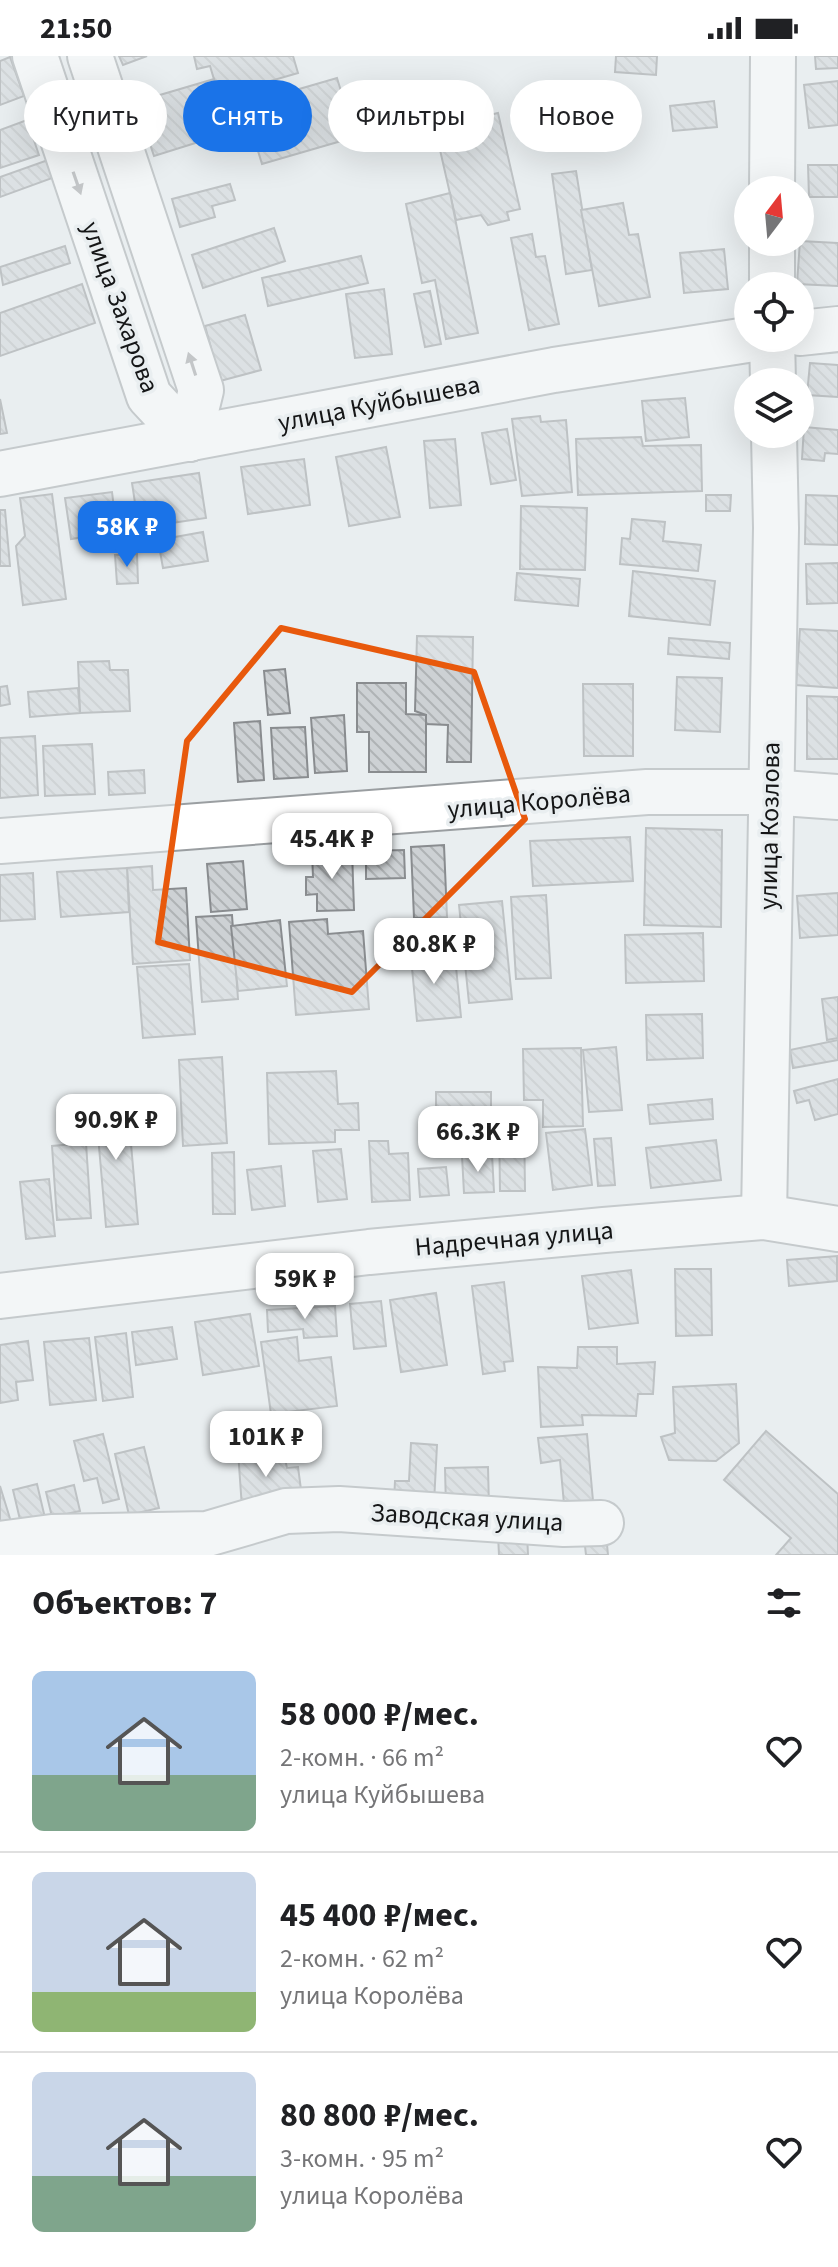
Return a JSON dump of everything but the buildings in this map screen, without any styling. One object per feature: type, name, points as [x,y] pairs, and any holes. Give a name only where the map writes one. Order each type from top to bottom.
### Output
[{"type":"street","name":"улица Захарова","points":[[35,56],[149,396],[189,439]]},
{"type":"street","name":"улица Захарова","points":[[90,56],[201,390],[189,439]]},
{"type":"street","points":[[772,176],[773,56]]},
{"type":"street","points":[[814,332],[838,329]]},
{"type":"street","name":"улица Куйбышева","points":[[0,474],[554,370],[734,342]]},
{"type":"street","name":"улица Козлова","points":[[764,1217],[769,792],[776,528],[774,448]]},
{"type":"street","name":"улица Королёва","points":[[0,841],[647,792],[769,792],[838,797]]},
{"type":"street","name":"Надречная улица","points":[[0,1296],[369,1252],[764,1217],[838,1229]]},
{"type":"street","name":"Заводская улица","points":[[0,1544],[52,1537],[213,1545],[286,1511],[339,1509],[532,1522],[601,1523]]},
{"type":"highlighted area","points":[[281,628],[474,672],[525,819],[352,992],[158,942],[187,741]]}]
